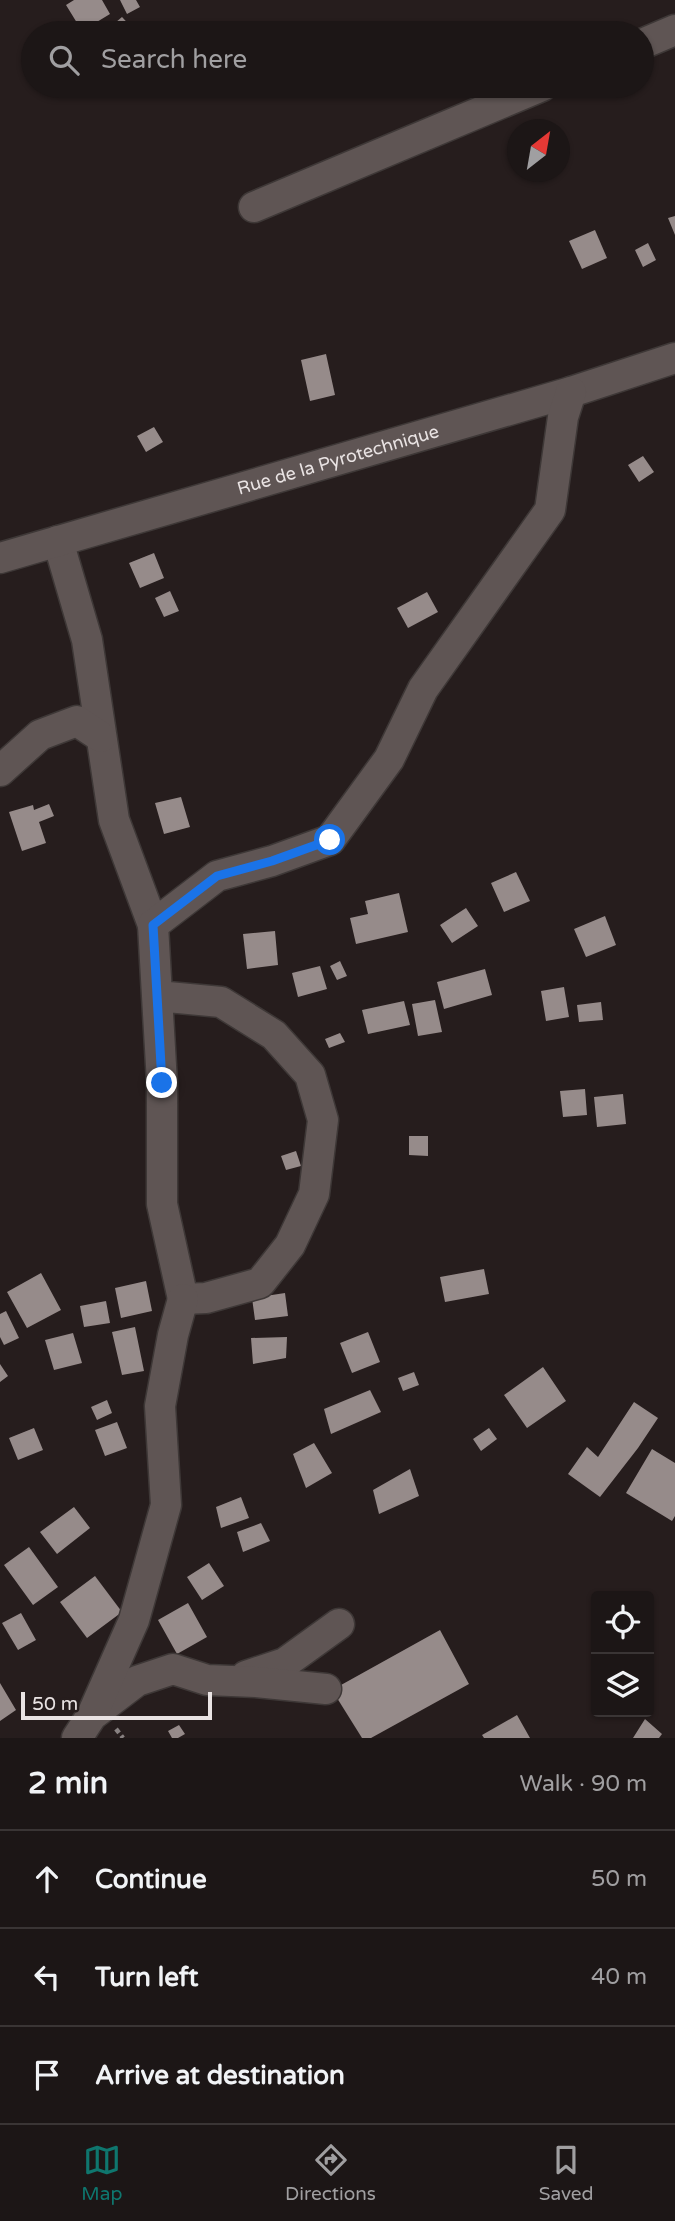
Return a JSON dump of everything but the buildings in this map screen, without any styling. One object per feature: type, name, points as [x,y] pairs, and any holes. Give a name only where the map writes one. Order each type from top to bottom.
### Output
[{"type":"street","points":[[654,39],[675,30]]},
{"type":"street","points":[[254,206],[513,98]]},
{"type":"street","name":"Rue de la Pyrotechnique","points":[[0,558],[571,392],[675,358]]},
{"type":"street","points":[[153,925],[217,876],[272,861],[330,840],[388,760],[423,689],[550,510],[563,417],[571,392]]},
{"type":"street","points":[[58,541],[87,640],[114,820],[153,925],[162,1083],[162,1204],[183,1299],[173,1335],[160,1406],[166,1505],[134,1620],[90,1730]]},
{"type":"street","points":[[0,771],[40,735],[77,721],[101,737]]},
{"type":"street","points":[[157,996],[221,1002],[274,1035],[310,1076],[323,1119],[314,1194],[290,1245],[260,1283],[206,1298],[183,1299]]},
{"type":"street","points":[[231,1681],[285,1663],[339,1624]]},
{"type":"street","points":[[90,1730],[137,1681],[173,1669],[207,1680],[326,1689]]},
{"type":"route","points":[[162,1083],[153,925],[217,876],[272,861],[330,840]]}]
